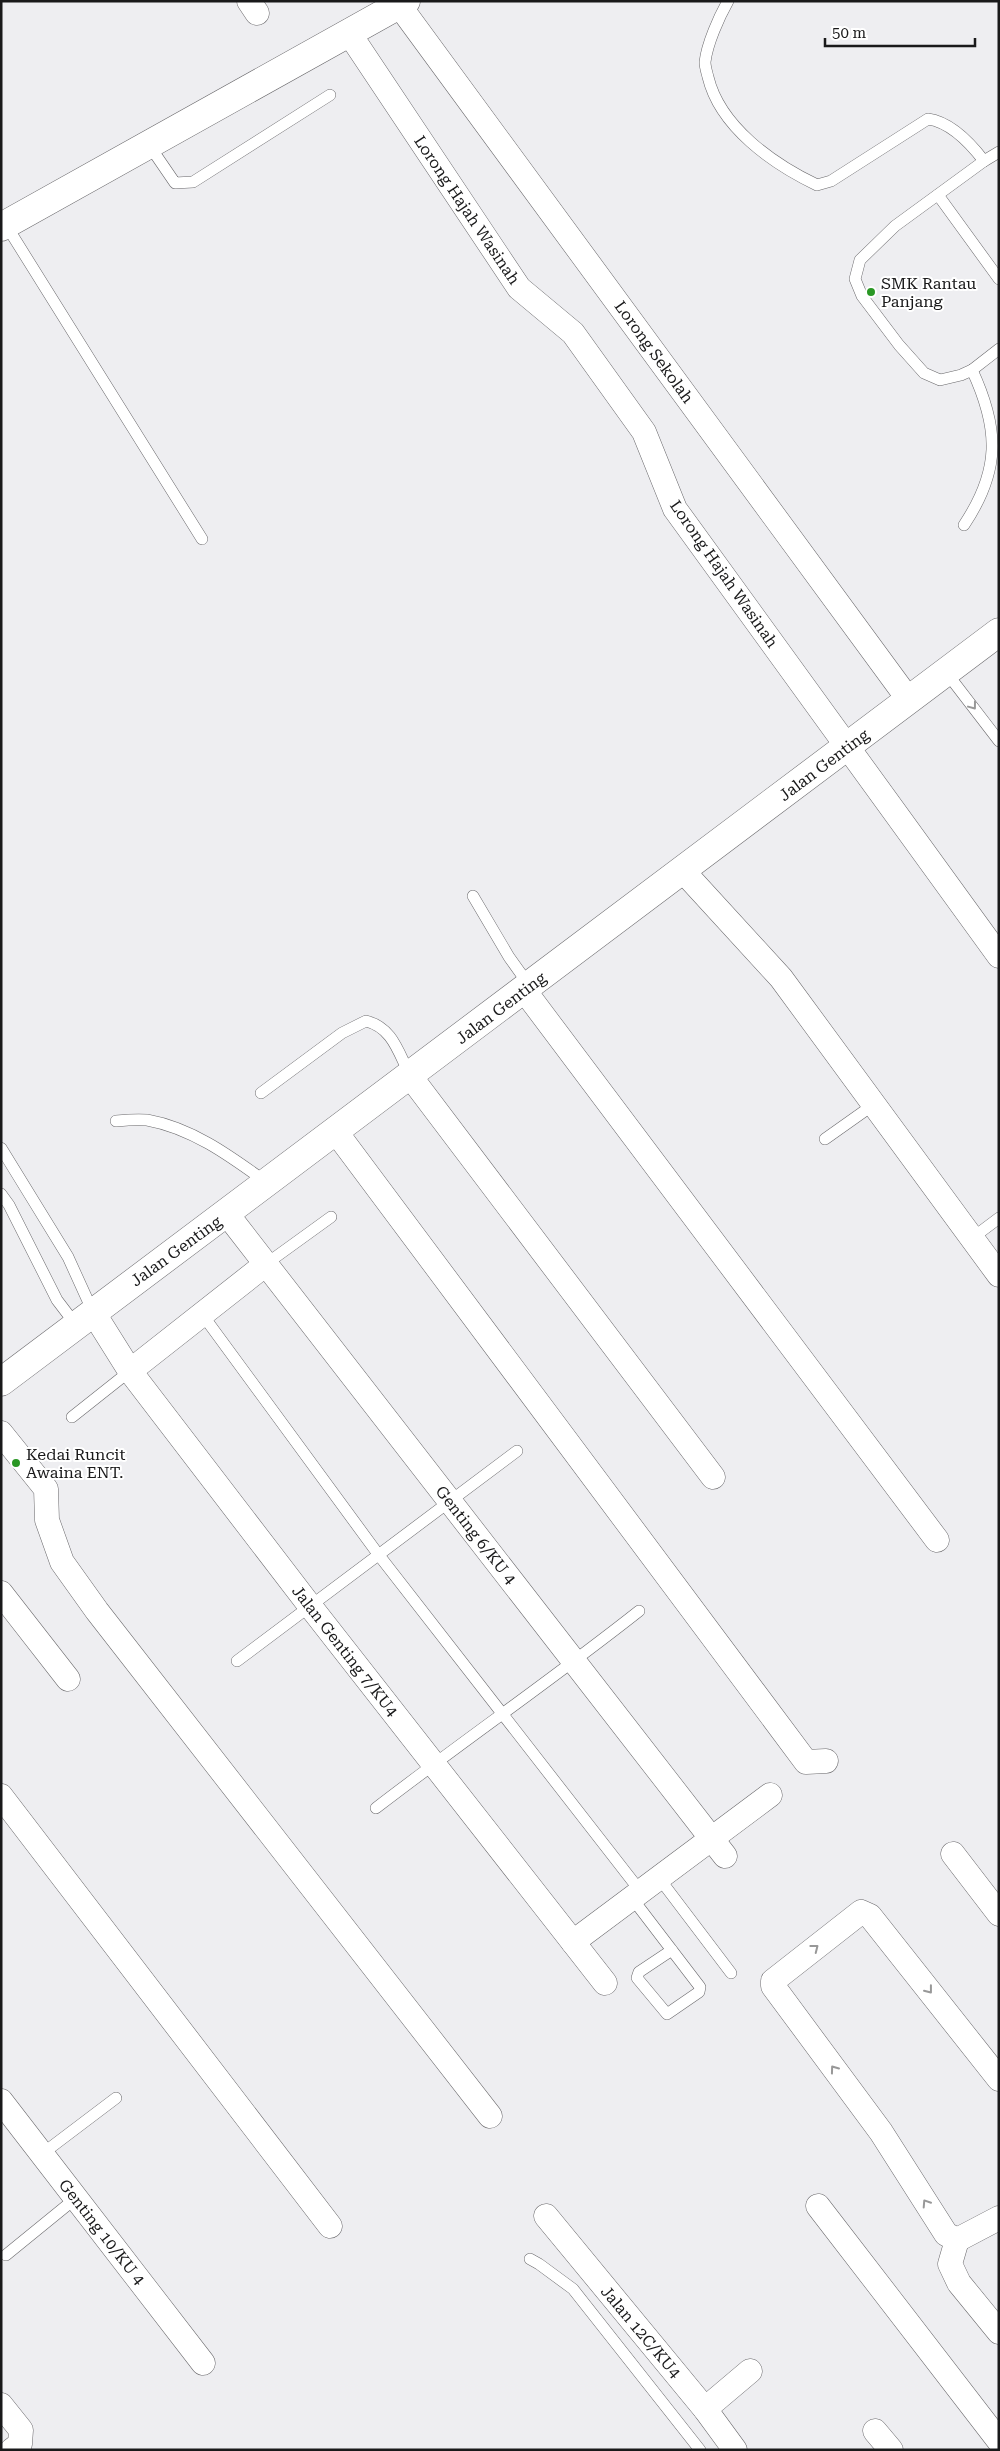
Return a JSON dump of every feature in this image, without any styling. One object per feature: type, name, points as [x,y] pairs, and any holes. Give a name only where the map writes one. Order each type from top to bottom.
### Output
[{"type":"street","points":[[4,226],[402,3]]},
{"type":"street","name":"Lorong Sekolah","points":[[402,3],[909,700]]},
{"type":"street","name":"Lorong Hajah Wasinah","points":[[349,33],[519,288],[573,333],[644,432],[676,509],[846,748],[999,956]]},
{"type":"street","name":"Jalan Genting","points":[[1,1382],[999,632]]},
{"type":"street","points":[[683,871],[781,978],[999,1275]]},
{"type":"street","points":[[527,988],[937,1540]]},
{"type":"street","points":[[410,1076],[713,1477]]},
{"type":"street","points":[[336,1132],[806,1762],[826,1761]]},
{"type":"street","name":"Genting 6/KU 4","points":[[227,1214],[718,1847]]},
{"type":"street","points":[[130,1371],[266,1264]]},
{"type":"street","name":"Jalan Genting 7/KU4","points":[[84,1318],[130,1371],[310,1606],[605,1983]]},
{"type":"street","points":[[1,1433],[46,1490],[47,1520],[62,1562],[97,1611],[490,2116]]},
{"type":"street","points":[[1,1593],[68,1680]]},
{"type":"street","points":[[573,1942],[659,1878],[718,1847],[770,1795]]},
{"type":"street","points":[[1,1796],[330,2226]]},
{"type":"street","points":[[953,1854],[999,1914]]},
{"type":"street","points":[[957,2240],[946,2234],[881,2132],[772,1986],[773,1980],[861,1912],[870,1916],[999,2079]]},
{"type":"street","name":"Genting 10/KU 4","points":[[1,2101],[203,2362]]},
{"type":"street","points":[[818,2206],[999,2441]]},
{"type":"street","name":"Jalan 12C/KU4","points":[[546,2216],[705,2410],[735,2450]]},
{"type":"street","points":[[997,2327],[959,2283],[950,2264],[957,2240],[999,2218]]},
{"type":"street","points":[[705,2410],[750,2371]]},
{"type":"street","points":[[1,2406],[21,2430],[20,2444],[12,2450]]},
{"type":"street","points":[[875,2431],[891,2450]]},
{"type":"lane","points":[[728,1],[719,18],[705,63],[711,89],[724,111],[747,138],[773,160],[817,185],[831,181],[928,120],[940,121],[973,148],[984,161]]},
{"type":"lane","points":[[149,145],[175,183],[193,182],[330,95]]},
{"type":"lane","points":[[999,152],[895,226],[860,260],[855,278],[862,296],[899,345],[924,373],[940,380],[960,376],[972,370],[999,348]]},
{"type":"lane","points":[[938,196],[999,279]]},
{"type":"lane","points":[[4,226],[202,539]]},
{"type":"lane","points":[[964,525],[978,508],[992,483],[997,463],[996,441],[984,395],[972,370]]},
{"type":"lane","points":[[946,672],[999,741]]},
{"type":"lane","points":[[473,896],[527,988]]},
{"type":"lane","points":[[261,1094],[342,1033],[366,1021],[378,1024],[390,1034],[410,1076]]},
{"type":"lane","points":[[825,1139],[874,1104]]},
{"type":"lane","points":[[116,1121],[146,1120],[183,1129],[238,1162],[268,1183]]},
{"type":"lane","points":[[1,1148],[68,1257],[84,1318]]},
{"type":"lane","points":[[1,1194],[9,1205],[57,1300],[84,1318]]},
{"type":"lane","points":[[266,1264],[331,1217]]},
{"type":"lane","points":[[971,1239],[999,1218]]},
{"type":"lane","points":[[202,1314],[378,1554],[502,1714],[636,1895],[672,1950],[700,1987],[699,1992],[667,2014],[637,1978],[639,1972],[672,1950]]},
{"type":"lane","points":[[72,1416],[130,1371]]},
{"type":"lane","points":[[237,1661],[517,1451]]},
{"type":"lane","points":[[376,1808],[433,1764],[575,1662],[639,1611]]},
{"type":"lane","points":[[659,1878],[731,1974]]},
{"type":"lane","points":[[42,2154],[116,2098]]},
{"type":"lane","points":[[6,2255],[76,2198]]},
{"type":"lane","points":[[530,2259],[573,2289],[700,2450]]},
{"type":"place","name":"SMK Rantau Panjang","points":[[871,292]]},
{"type":"place","name":"Kedai Runcit Awaina ENT.","points":[[16,1463]]}]
